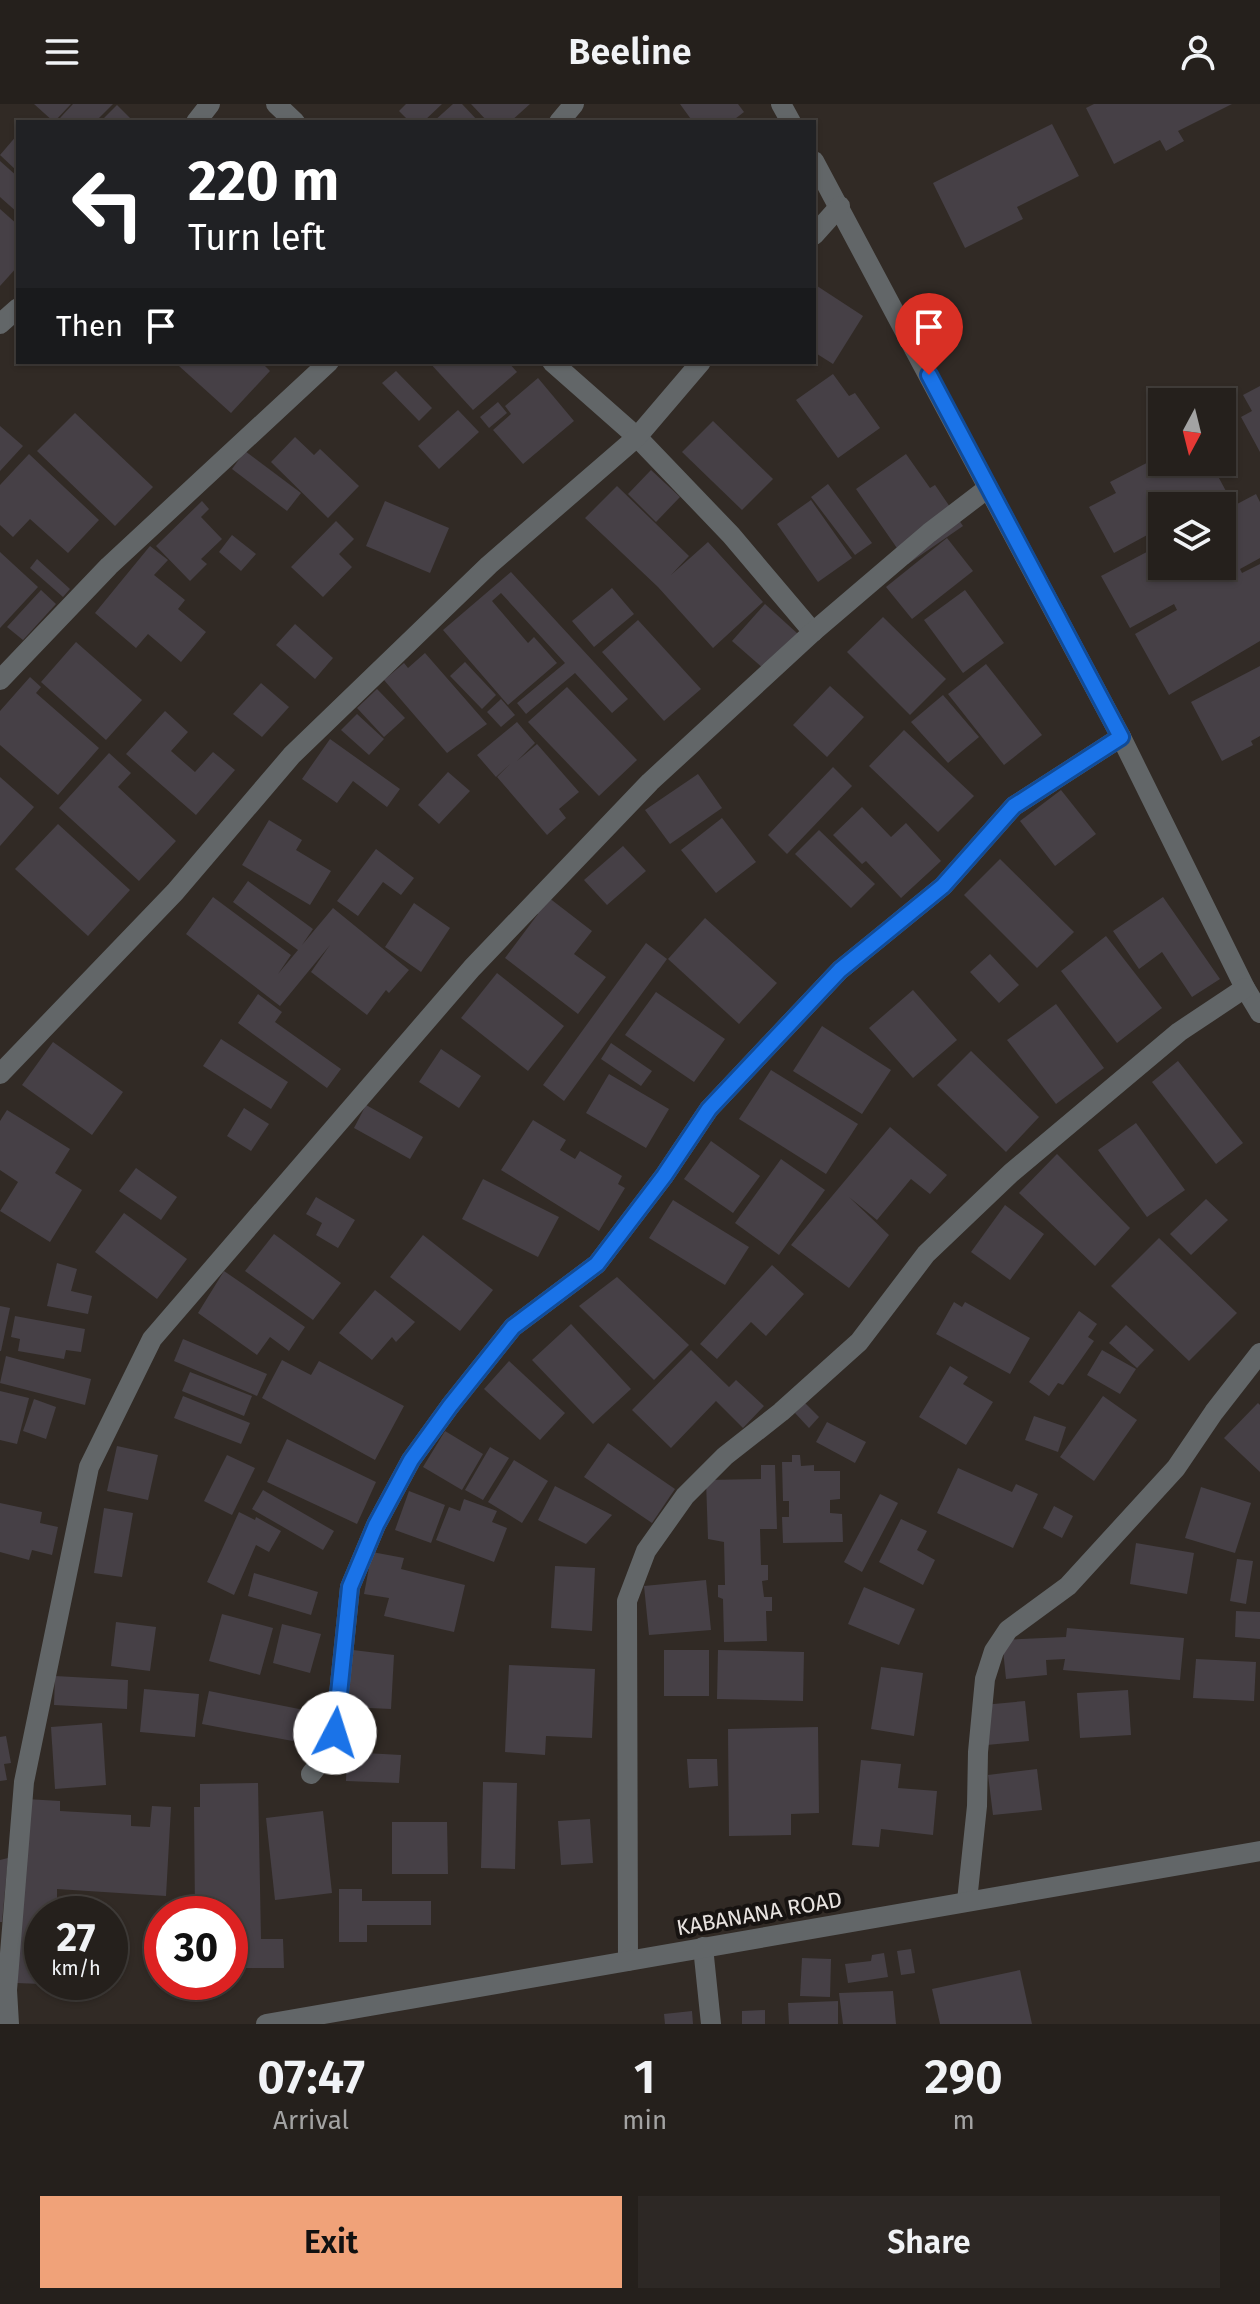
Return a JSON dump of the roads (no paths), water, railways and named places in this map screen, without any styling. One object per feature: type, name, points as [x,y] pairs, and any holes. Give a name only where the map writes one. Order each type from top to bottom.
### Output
[{"type":"street","points":[[198,120],[210,104]]},
{"type":"street","points":[[276,104],[293,120]]},
{"type":"street","points":[[561,120],[574,104]]},
{"type":"street","points":[[816,164],[1121,737],[1260,1013]]},
{"type":"street","points":[[816,233],[840,206]]},
{"type":"street","points":[[0,324],[16,310]]},
{"type":"street","points":[[0,680],[109,566],[327,364]]},
{"type":"street","points":[[554,364],[637,437],[731,535],[813,632]]},
{"type":"street","points":[[0,1074],[175,892],[292,755],[489,565],[637,437],[699,364]]},
{"type":"street","points":[[9,2024],[7,1990],[24,1782],[89,1467],[152,1339],[472,968],[650,782],[813,632],[929,533],[988,488]]},
{"type":"street","points":[[311,1774],[326,1755],[335,1733],[350,1587],[376,1525],[411,1460],[450,1406],[513,1327],[597,1264],[664,1176],[709,1109],[840,970],[943,886],[1014,806],[1121,737]]},
{"type":"street","points":[[628,1961],[627,1601],[646,1551],[685,1496],[725,1456],[781,1412],[859,1342],[926,1254],[1011,1173],[1179,1032],[1245,988]]},
{"type":"street","points":[[967,1901],[985,1679],[994,1651],[1008,1630],[1068,1586],[1176,1468],[1260,1353]]},
{"type":"street","name":"KABANANA ROAD","points":[[266,2024],[1260,1851]]},
{"type":"street","points":[[703,1947],[711,2024]]}]
